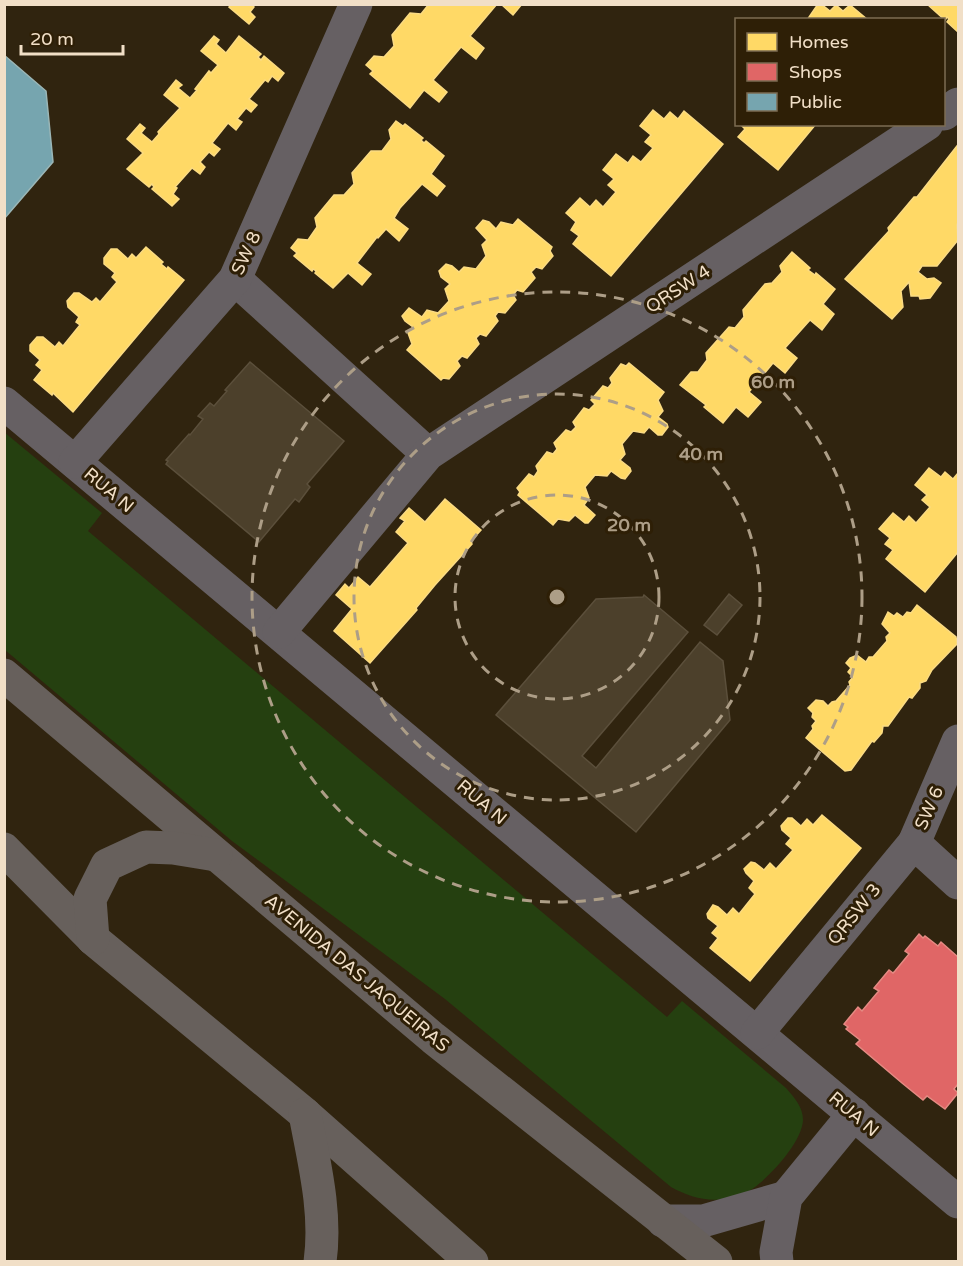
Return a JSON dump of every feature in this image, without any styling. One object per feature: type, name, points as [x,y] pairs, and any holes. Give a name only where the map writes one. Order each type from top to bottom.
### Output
[{"type":"main road","name":"AVENIDA DAS JAQUEIRAS","points":[[4,675],[433,1038],[716,1262]]},
{"type":"main road","points":[[93,939],[90,899],[107,865],[146,847],[173,848],[218,856]]},
{"type":"main road","points":[[4,849],[93,939],[305,1114],[472,1262]]},
{"type":"main road","points":[[305,1114],[321,1202],[320,1262]]},
{"type":"street","name":"SW 8","points":[[75,462],[235,279],[356,4]]},
{"type":"street","points":[[945,113],[958,104]]},
{"type":"street","name":"QRSW 4","points":[[279,632],[428,454],[924,126]]},
{"type":"street","points":[[235,279],[428,454]]},
{"type":"street","name":"RUA N","points":[[4,403],[854,1114],[955,1192]]},
{"type":"street","name":"SW 6","points":[[914,843],[958,741]]},
{"type":"street","points":[[914,843],[958,883]]},
{"type":"street","name":"QRSW 3","points":[[757,1033],[914,843]]},
{"type":"street","points":[[777,1262],[776,1252],[786,1197],[854,1114]]},
{"type":"street","points":[[663,1221],[703,1221],[786,1197]]},
{"type":"green space","points":[[4,432],[102,513],[88,531],[667,1017],[682,1001],[786,1088],[800,1107],[803,1120],[792,1147],[770,1174],[748,1191],[725,1199],[697,1198],[671,1187],[445,999],[232,841],[5,650]]},
{"type":"building: Homes","points":[[231,4],[252,4],[254,7],[250,12],[255,17],[249,24],[229,7]]},
{"type":"building: Homes","points":[[429,4],[497,4],[470,36],[484,48],[476,59],[461,47],[433,80],[447,92],[439,102],[424,90],[410,108],[370,74],[373,71],[366,65],[374,56],[384,57],[394,46],[392,35],[410,13],[421,14]]},
{"type":"building: Homes","points":[[501,4],[522,4],[513,15]]},
{"type":"building: Homes","points":[[818,4],[821,4],[830,11],[836,5],[843,11],[850,5],[866,18],[808,18]]},
{"type":"building: Homes","points":[[927,4],[958,4],[958,32],[947,22],[949,19],[947,17],[945,20]]},
{"type":"building: Homes","points":[[214,36],[219,40],[216,44],[226,53],[239,36],[261,54],[258,57],[261,60],[264,56],[284,73],[278,81],[272,76],[268,82],[265,80],[249,99],[257,105],[251,112],[246,108],[237,119],[242,122],[236,130],[228,123],[212,143],[220,149],[214,156],[209,152],[200,162],[205,167],[200,174],[192,168],[175,187],[177,188],[173,194],[179,199],[172,206],[152,189],[154,187],[152,184],[149,187],[127,169],[143,153],[127,139],[140,124],[145,128],[141,133],[152,142],[159,134],[158,132],[180,108],[164,95],[176,80],[182,85],[178,88],[190,98],[197,90],[195,89],[209,71],[211,73],[218,65],[201,51]]},
{"type":"building: Homes","points":[[653,110],[664,119],[670,112],[678,119],[684,111],[723,144],[611,276],[573,244],[579,236],[571,230],[576,222],[566,213],[580,198],[590,207],[596,200],[603,207],[616,192],[608,185],[614,179],[603,170],[616,154],[628,163],[633,156],[641,162],[653,148],[645,142],[651,135],[640,126]]},
{"type":"building: Homes","points":[[396,121],[403,126],[405,124],[423,138],[421,140],[424,143],[426,141],[444,156],[431,174],[445,186],[437,196],[422,184],[400,208],[394,218],[408,229],[399,241],[386,229],[377,237],[357,263],[371,274],[362,285],[348,273],[333,288],[315,273],[316,271],[313,269],[312,271],[294,256],[297,253],[291,248],[298,239],[308,240],[317,227],[315,218],[334,195],[344,195],[354,184],[352,173],[371,151],[382,151],[391,139],[389,130]]},
{"type":"building: Homes","points":[[742,126],[814,126],[778,170],[738,137],[745,129]]},
{"type":"building: Homes","points":[[957,146],[958,240],[937,266],[922,266],[918,272],[927,279],[934,278],[941,283],[930,298],[920,299],[919,296],[911,296],[909,282],[901,291],[903,307],[892,319],[845,279],[889,231],[888,228],[914,197],[917,197]]},
{"type":"building: Homes","points":[[518,219],[552,247],[550,251],[553,256],[542,269],[536,267],[531,272],[535,278],[523,292],[517,290],[513,295],[516,300],[505,313],[498,312],[495,316],[498,321],[486,336],[480,334],[476,338],[479,344],[467,358],[462,356],[457,361],[460,366],[449,379],[441,380],[407,350],[412,344],[408,333],[413,327],[402,316],[409,308],[422,317],[427,310],[438,313],[449,301],[445,289],[450,284],[441,277],[439,271],[446,264],[459,272],[464,267],[476,269],[486,256],[482,245],[487,240],[476,228],[483,220],[496,229],[501,222],[513,225]]},
{"type":"building: Homes","points":[[146,247],[163,262],[161,264],[184,280],[73,412],[53,393],[52,395],[34,380],[42,370],[36,365],[40,360],[30,351],[30,345],[37,337],[43,337],[55,347],[59,342],[63,346],[80,325],[76,322],[79,317],[68,307],[67,301],[74,293],[79,293],[92,302],[96,298],[100,302],[117,282],[112,277],[115,273],[104,264],[104,258],[111,249],[117,249],[128,259],[132,254],[136,258]]},
{"type":"building: Homes","points":[[792,252],[810,268],[808,270],[815,275],[816,273],[835,289],[823,304],[834,314],[822,330],[810,320],[785,348],[797,358],[785,373],[773,363],[749,392],[761,402],[748,417],[736,407],[723,423],[704,407],[706,405],[680,385],[691,372],[698,372],[707,360],[706,353],[729,327],[735,328],[744,317],[743,310],[765,284],[772,283],[782,272],[780,266]]},
{"type":"building: Homes","points":[[629,363],[664,392],[658,400],[663,411],[658,417],[668,427],[662,435],[658,435],[649,427],[644,433],[633,431],[622,444],[625,454],[620,460],[631,471],[625,479],[611,471],[607,476],[595,475],[585,487],[589,498],[584,505],[595,515],[588,523],[575,515],[569,521],[558,519],[553,525],[518,495],[520,492],[517,488],[529,474],[534,477],[538,471],[536,466],[547,452],[553,454],[557,449],[554,443],[566,430],[571,432],[576,427],[573,422],[584,408],[589,410],[595,404],[591,400],[603,386],[608,388],[612,383],[610,378],[621,364],[626,366]]},
{"type":"building: Homes","points":[[929,468],[941,477],[945,472],[953,479],[958,473],[958,552],[925,592],[886,559],[893,550],[885,544],[890,538],[879,529],[893,513],[904,522],[909,516],[916,523],[930,507],[922,500],[927,495],[915,485]]},
{"type":"building: Homes","points":[[445,499],[481,530],[471,541],[472,544],[416,608],[417,610],[370,663],[334,631],[352,609],[336,595],[345,584],[349,588],[358,577],[370,587],[408,543],[396,532],[405,521],[400,518],[409,508],[425,522]]},
{"type":"building: Homes","points":[[917,605],[956,637],[957,644],[932,670],[926,681],[920,683],[920,688],[912,698],[909,697],[888,726],[883,726],[882,733],[874,742],[872,741],[851,770],[845,771],[806,738],[816,721],[808,708],[816,700],[823,701],[828,706],[836,701],[850,685],[849,682],[853,677],[848,672],[851,668],[846,663],[850,658],[857,655],[866,662],[887,641],[886,637],[890,633],[882,624],[888,612],[894,616],[897,613],[903,617],[907,612],[911,613]]},
{"type":"building: Homes","points":[[822,815],[861,848],[750,981],[710,948],[718,938],[712,933],[718,926],[708,918],[707,914],[713,905],[727,915],[733,908],[739,914],[755,894],[749,888],[754,881],[744,869],[751,862],[764,870],[770,863],[776,869],[793,850],[786,844],[791,838],[781,826],[788,818],[792,818],[801,826],[807,819],[813,825]]},
{"type":"building: Shops","points":[[919,934],[938,946],[941,942],[958,957],[958,1084],[954,1089],[958,1093],[945,1109],[927,1096],[923,1100],[902,1083],[856,1044],[860,1040],[846,1029],[848,1027],[844,1024],[858,1007],[862,1011],[879,991],[874,988],[889,970],[893,973],[895,971],[909,954],[905,951]]},
{"type":"building: Public","points":[[4,55],[46,91],[53,162],[4,219]]},
{"type":"building: Other","points":[[250,362],[344,441],[307,484],[310,487],[299,502],[295,499],[259,542],[166,464],[168,461],[166,460],[203,419],[198,416],[210,403],[214,406]]},
{"type":"building: Other","points":[[729,594],[742,605],[717,635],[704,625]]},
{"type":"building: Other","points":[[644,595],[688,632],[582,756],[596,768],[700,642],[723,661],[730,720],[636,832],[496,715],[596,599],[643,597]]}]
